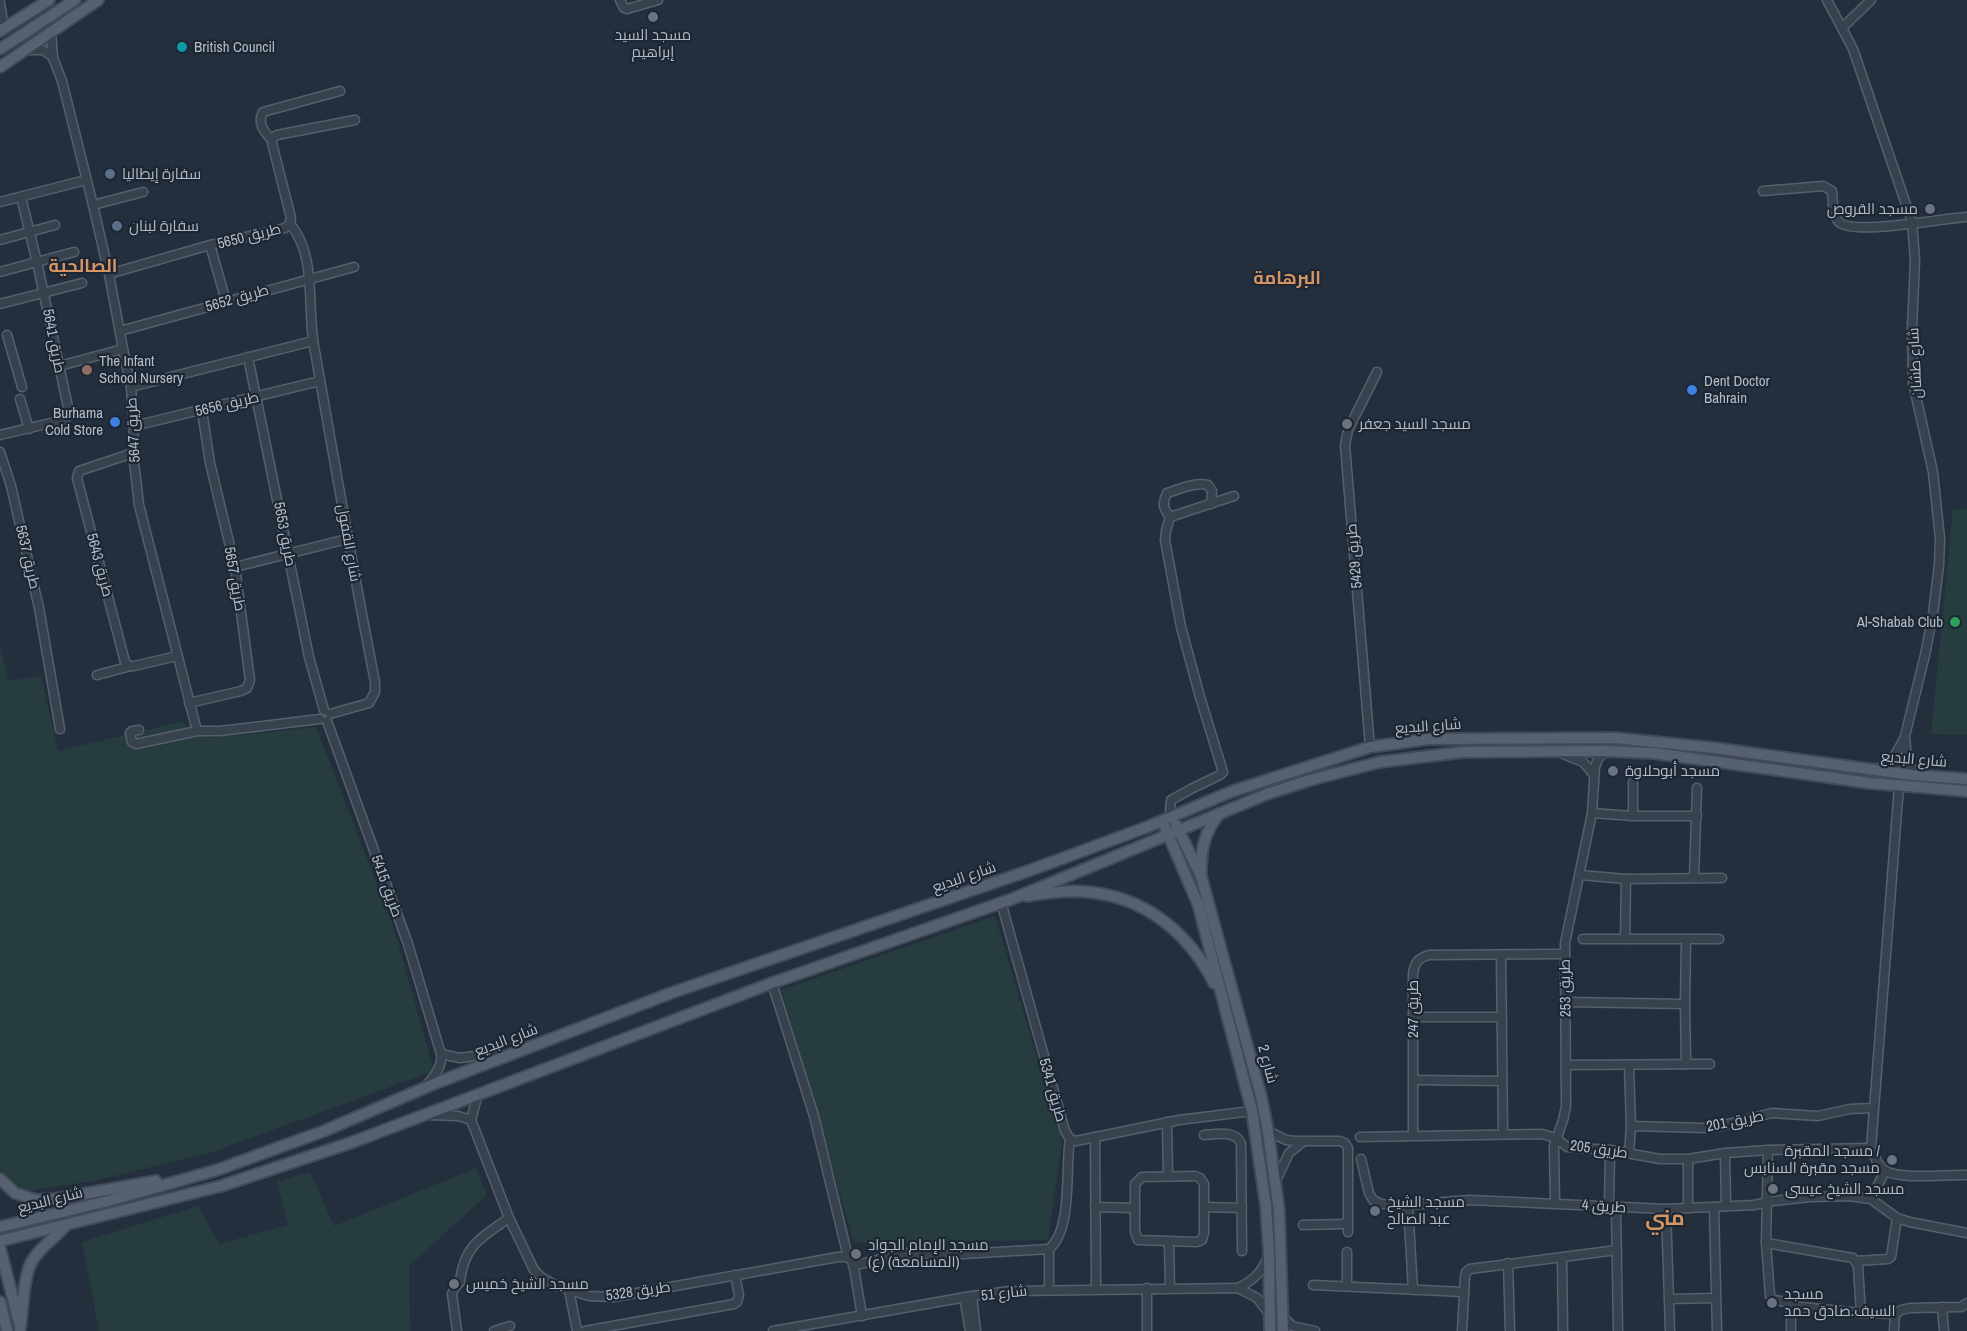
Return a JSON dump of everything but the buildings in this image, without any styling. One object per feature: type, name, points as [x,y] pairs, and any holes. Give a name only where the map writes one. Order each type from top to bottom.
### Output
[{"type":"main road","points":[[2,30],[48,0]]},
{"type":"main road","points":[[0,49],[75,0]]},
{"type":"main road","points":[[0,67],[98,0]]},
{"type":"main road","name":"شارع البديع","points":[[0,1227],[108,1201],[206,1173],[324,1131],[422,1089],[670,993],[1030,870],[1233,791],[1370,747],[1428,739],[1615,738],[1714,748],[1869,770],[1967,779]]},
{"type":"main road","name":"شارع البديع","points":[[0,1241],[221,1186],[353,1142],[772,983],[1007,901],[1267,794],[1380,762],[1463,752],[1653,753],[1899,786],[1967,792]]},
{"type":"main road","points":[[1201,876],[1204,837],[1222,811]]},
{"type":"main road","name":"شارع 2","points":[[1167,818],[1198,904],[1251,1111],[1263,1177],[1269,1253],[1270,1331]]},
{"type":"main road","name":"شارع 2","points":[[1173,831],[1201,876],[1236,1000],[1268,1131],[1281,1244],[1283,1331]]},
{"type":"main road","points":[[1007,901],[1068,891],[1088,892],[1107,895],[1142,908],[1165,921],[1185,939],[1207,969],[1224,1002]]},
{"type":"main road","points":[[0,1179],[7,1188],[15,1193],[36,1200],[55,1199],[206,1173]]},
{"type":"main road","points":[[21,1330],[30,1263],[47,1242],[66,1225]]},
{"type":"main road","points":[[0,1248],[21,1330]]},
{"type":"main road","points":[[1,1306],[7,1331]]},
{"type":"street","points":[[620,0],[627,9],[658,0]]},
{"type":"street","name":"شارع طشان","points":[[1827,0],[1853,49],[1912,222],[1915,260],[1913,383],[1933,472],[1940,539],[1933,614],[1905,736]]},
{"type":"street","points":[[1842,27],[1871,0]]},
{"type":"street","points":[[1,5],[20,18]]},
{"type":"street","points":[[1,5],[2,30]]},
{"type":"street","name":"طريق 5647","points":[[51,32],[53,58],[62,81],[93,205],[120,331],[130,387],[134,426],[133,453],[139,505],[197,731]]},
{"type":"street","points":[[24,51],[43,50],[53,58]]},
{"type":"street","points":[[340,91],[267,109],[260,117],[263,130],[272,140],[277,135],[355,120]]},
{"type":"street","name":"طريق 5650","points":[[109,274],[210,245],[285,228],[290,224],[291,218],[272,140]]},
{"type":"street","points":[[0,202],[86,180]]},
{"type":"street","points":[[1763,191],[1823,186],[1828,188],[1832,191],[1838,221],[1852,228],[1875,228],[1967,217]]},
{"type":"street","points":[[93,205],[143,192]]},
{"type":"street","name":"طريق 5641","points":[[0,435],[63,420],[69,415],[38,262],[21,197]]},
{"type":"street","name":"شارع القفول","points":[[139,730],[133,730],[130,733],[134,744],[197,731],[220,731],[325,716],[369,703],[373,699],[375,688],[313,341],[308,278],[300,237],[290,224]]},
{"type":"street","points":[[0,240],[55,225]]},
{"type":"street","points":[[210,245],[226,301]]},
{"type":"street","points":[[0,272],[74,252]]},
{"type":"street","name":"طريق 5652","points":[[120,331],[354,267]]},
{"type":"street","points":[[0,304],[82,283]]},
{"type":"street","points":[[6,335],[22,387]]},
{"type":"street","points":[[130,387],[313,341]]},
{"type":"street","points":[[59,366],[123,349]]},
{"type":"street","name":"طريق 5653","points":[[248,357],[309,657],[325,716]]},
{"type":"street","name":"طريق 5429","points":[[1370,747],[1345,445],[1348,430],[1377,372]]},
{"type":"street","name":"طريق 5656","points":[[134,426],[320,381]]},
{"type":"street","points":[[20,399],[29,429]]},
{"type":"street","name":"طريق 5657","points":[[189,704],[241,692],[250,683],[235,567],[210,464],[202,411]]},
{"type":"street","name":"طريق 5637","points":[[0,452],[11,486],[33,579],[60,729]]},
{"type":"street","name":"طريق 5643","points":[[132,666],[124,659],[76,475],[82,470],[133,453]]},
{"type":"street","points":[[1170,517],[1163,507],[1167,493],[1190,486],[1208,485],[1212,491],[1211,504]]},
{"type":"street","points":[[1170,517],[1234,496]]},
{"type":"street","points":[[1167,818],[1171,800],[1220,776],[1223,772],[1181,627],[1165,540],[1170,517]]},
{"type":"street","points":[[235,567],[347,539]]},
{"type":"street","points":[[97,675],[177,656]]},
{"type":"street","name":"طريق 5415","points":[[325,716],[408,944],[441,1054]]},
{"type":"street","points":[[1869,770],[1888,765],[1905,736]]},
{"type":"street","points":[[1905,736],[1907,761],[1910,766],[1919,773],[1933,777]]},
{"type":"street","name":"طريق 253","points":[[1555,1203],[1553,1160],[1556,1138],[1565,1113],[1565,954],[1568,928],[1592,813],[1596,763],[1605,751]]},
{"type":"street","points":[[1558,753],[1583,762],[1594,775]]},
{"type":"street","points":[[1633,782],[1633,816]]},
{"type":"street","points":[[1899,786],[1871,1148],[1885,1171],[1896,1175],[1967,1175]]},
{"type":"street","points":[[1694,878],[1697,788]]},
{"type":"street","points":[[1592,813],[1633,816],[1697,816]]},
{"type":"street","points":[[1580,875],[1626,879],[1722,878]]},
{"type":"street","points":[[1625,939],[1626,879]]},
{"type":"street","name":"طريق 5341","points":[[1007,901],[1065,1131],[1070,1139],[1076,1141],[1167,1122],[1251,1111]]},
{"type":"street","points":[[1583,939],[1686,941],[1719,939]]},
{"type":"street","points":[[1686,941],[1684,1004],[1686,1064]]},
{"type":"street","name":"طريق 247","points":[[1413,1135],[1413,968],[1422,957],[1429,955],[1565,954]]},
{"type":"street","points":[[1501,955],[1503,1134]]},
{"type":"street","points":[[772,983],[814,1116],[848,1257],[854,1266],[862,1316]]},
{"type":"street","points":[[1566,1002],[1684,1004]]},
{"type":"street","points":[[1413,1017],[1502,1017]]},
{"type":"street","points":[[422,1089],[440,1066],[441,1054],[460,1058],[482,1055],[506,1056]]},
{"type":"street","points":[[1566,1065],[1710,1064]]},
{"type":"street","points":[[1629,1066],[1631,1126],[1629,1153]]},
{"type":"street","points":[[1413,1080],[1502,1081]]},
{"type":"street","points":[[423,1115],[452,1115],[471,1120],[478,1094]]},
{"type":"street","name":"طريق 201","points":[[1631,1126],[1705,1128],[1772,1113],[1818,1116],[1850,1109],[1873,1108]]},
{"type":"street","name":"طريق 5328","points":[[471,1120],[509,1218],[534,1269],[548,1282],[569,1290],[589,1296],[619,1297],[848,1257]]},
{"type":"street","points":[[1167,1122],[1168,1176]]},
{"type":"street","points":[[1268,1131],[1286,1140],[1340,1141],[1348,1148],[1347,1227],[1343,1224],[1303,1225]]},
{"type":"street","points":[[1204,1135],[1231,1134],[1240,1140],[1242,1251]]},
{"type":"street","name":"طريق 205","points":[[1360,1137],[1542,1134],[1556,1138],[1567,1147],[1610,1150],[1660,1159],[1688,1159],[1725,1153],[1768,1150],[1871,1148]]},
{"type":"street","points":[[1095,1137],[1096,1288]]},
{"type":"street","points":[[854,1266],[904,1253],[946,1255],[1049,1250],[1055,1244],[1064,1221],[1070,1139]]},
{"type":"street","points":[[1275,1183],[1289,1153],[1304,1141]]},
{"type":"street","points":[[1610,1150],[1617,1250],[1618,1331]]},
{"type":"street","points":[[1768,1150],[1766,1243],[1770,1296],[1774,1300],[1787,1302],[1791,1306],[1895,1314],[1910,1308],[1961,1307],[1967,1304]]},
{"type":"street","points":[[1725,1153],[1726,1206]]},
{"type":"street","name":"طريق 4","points":[[1361,1159],[1369,1193],[1373,1200],[1381,1204],[1408,1205],[1469,1200],[1666,1209],[1714,1208],[1810,1197],[1849,1196],[1871,1199]]},
{"type":"street","points":[[1688,1159],[1689,1208]]},
{"type":"street","points":[[1885,1171],[1871,1199],[1897,1218],[1967,1233]]},
{"type":"street","points":[[1196,1176],[1204,1184],[1204,1207],[1202,1240],[1169,1242],[1138,1240],[1135,1235],[1135,1184],[1137,1179],[1196,1176]]},
{"type":"street","points":[[1408,1205],[1413,1290]]},
{"type":"street","points":[[1095,1207],[1135,1208]]},
{"type":"street","points":[[1204,1207],[1242,1208]]},
{"type":"street","points":[[1714,1208],[1717,1331]]},
{"type":"street","points":[[1666,1209],[1670,1331]]},
{"type":"street","points":[[457,1331],[452,1294],[460,1282],[466,1255],[476,1242],[509,1218]]},
{"type":"street","points":[[1766,1243],[1849,1256],[1856,1261],[1888,1259],[1891,1257],[1897,1218]]},
{"type":"street","points":[[1169,1242],[1170,1288]]},
{"type":"street","points":[[1049,1250],[1049,1289]]},
{"type":"street","points":[[1462,1331],[1466,1272],[1474,1267],[1617,1250]]},
{"type":"street","points":[[1347,1252],[1347,1286]]},
{"type":"street","points":[[1269,1253],[1258,1275],[1238,1288],[1257,1298],[1270,1315]]},
{"type":"street","points":[[1562,1258],[1563,1331]]},
{"type":"street","points":[[1856,1261],[1860,1313]]},
{"type":"street","points":[[1508,1263],[1510,1331]]},
{"type":"street","points":[[585,1331],[734,1304],[739,1295],[735,1275]]},
{"type":"street","points":[[1314,1285],[1464,1292]]},
{"type":"street","points":[[1147,1288],[1147,1331]]},
{"type":"street","name":"شارع 51","points":[[773,1331],[968,1297],[1049,1289],[1238,1288]]},
{"type":"street","points":[[569,1290],[577,1331]]},
{"type":"street","points":[[968,1297],[970,1331]]},
{"type":"street","points":[[968,1297],[976,1331]]},
{"type":"street","points":[[1669,1299],[1716,1298]]},
{"type":"street","points":[[1791,1306],[1791,1331]]},
{"type":"street","points":[[1942,1307],[1944,1331]]},
{"type":"street","points":[[1894,1331],[1895,1314]]},
{"type":"street","points":[[1282,1316],[1292,1326],[1315,1331]]},
{"type":"street","points":[[494,1331],[510,1326]]},
{"type":"green space","name":"Al-Shabab Club","points":[[1953,509],[1967,509],[1967,735],[1931,734]]},
{"type":"green space","points":[[0,645],[8,681],[41,676],[58,751],[180,722],[211,738],[316,727],[394,928],[434,1071],[212,1152],[93,1181],[25,1191],[5,1176],[0,1166]]},
{"type":"green space","points":[[995,916],[1062,1142],[1048,1240],[854,1243],[781,990]]},
{"type":"green space","points":[[476,1168],[487,1195],[409,1266],[410,1331],[99,1331],[82,1242],[198,1206],[219,1244],[288,1225],[277,1182],[310,1172],[334,1226]]},
{"type":"place","name":"مسجد السيد إبراهيم","points":[[653,17]]},
{"type":"place","name":"British Council","points":[[182,47]]},
{"type":"place","name":"سفارة إيطاليا","points":[[110,174]]},
{"type":"place","name":"مسجد القروص","points":[[1930,209]]},
{"type":"place","name":"سفارة لبنان","points":[[117,226]]},
{"type":"place","name":"The Infant School Nursery","points":[[87,370]]},
{"type":"place","name":"Dent Doctor Bahrain","points":[[1692,390]]},
{"type":"place","name":"Burhama Cold Store","points":[[115,422]]},
{"type":"place","name":"مسجد السيد جعفر","points":[[1347,424]]},
{"type":"place","name":"Al-Shabab Club","points":[[1955,622]]},
{"type":"place","name":"مسجد أبوحلاوة","points":[[1613,771]]},
{"type":"place","name":"مسجد المقبرة / مسجد مقبرة السنابس","points":[[1892,1160]]},
{"type":"place","name":"مسجد الشيخ عيسى","points":[[1773,1189]]},
{"type":"place","name":"مسجد الشيخ عبد الصالح","points":[[1375,1211]]},
{"type":"place","name":"مسجد الإمام الجواد (ع) (المسامعة)","points":[[856,1254]]},
{"type":"place","name":"مسجد الشيخ خميس","points":[[454,1284]]},
{"type":"place","name":"مسجد السيف.صادق حمد","points":[[1772,1303]]},
{"type":"district","name":"الصالحية","points":[[83,266]]},
{"type":"district","name":"البرهامة","points":[[1287,278]]},
{"type":"district","name":"مني","points":[[1665,1218]]}]
